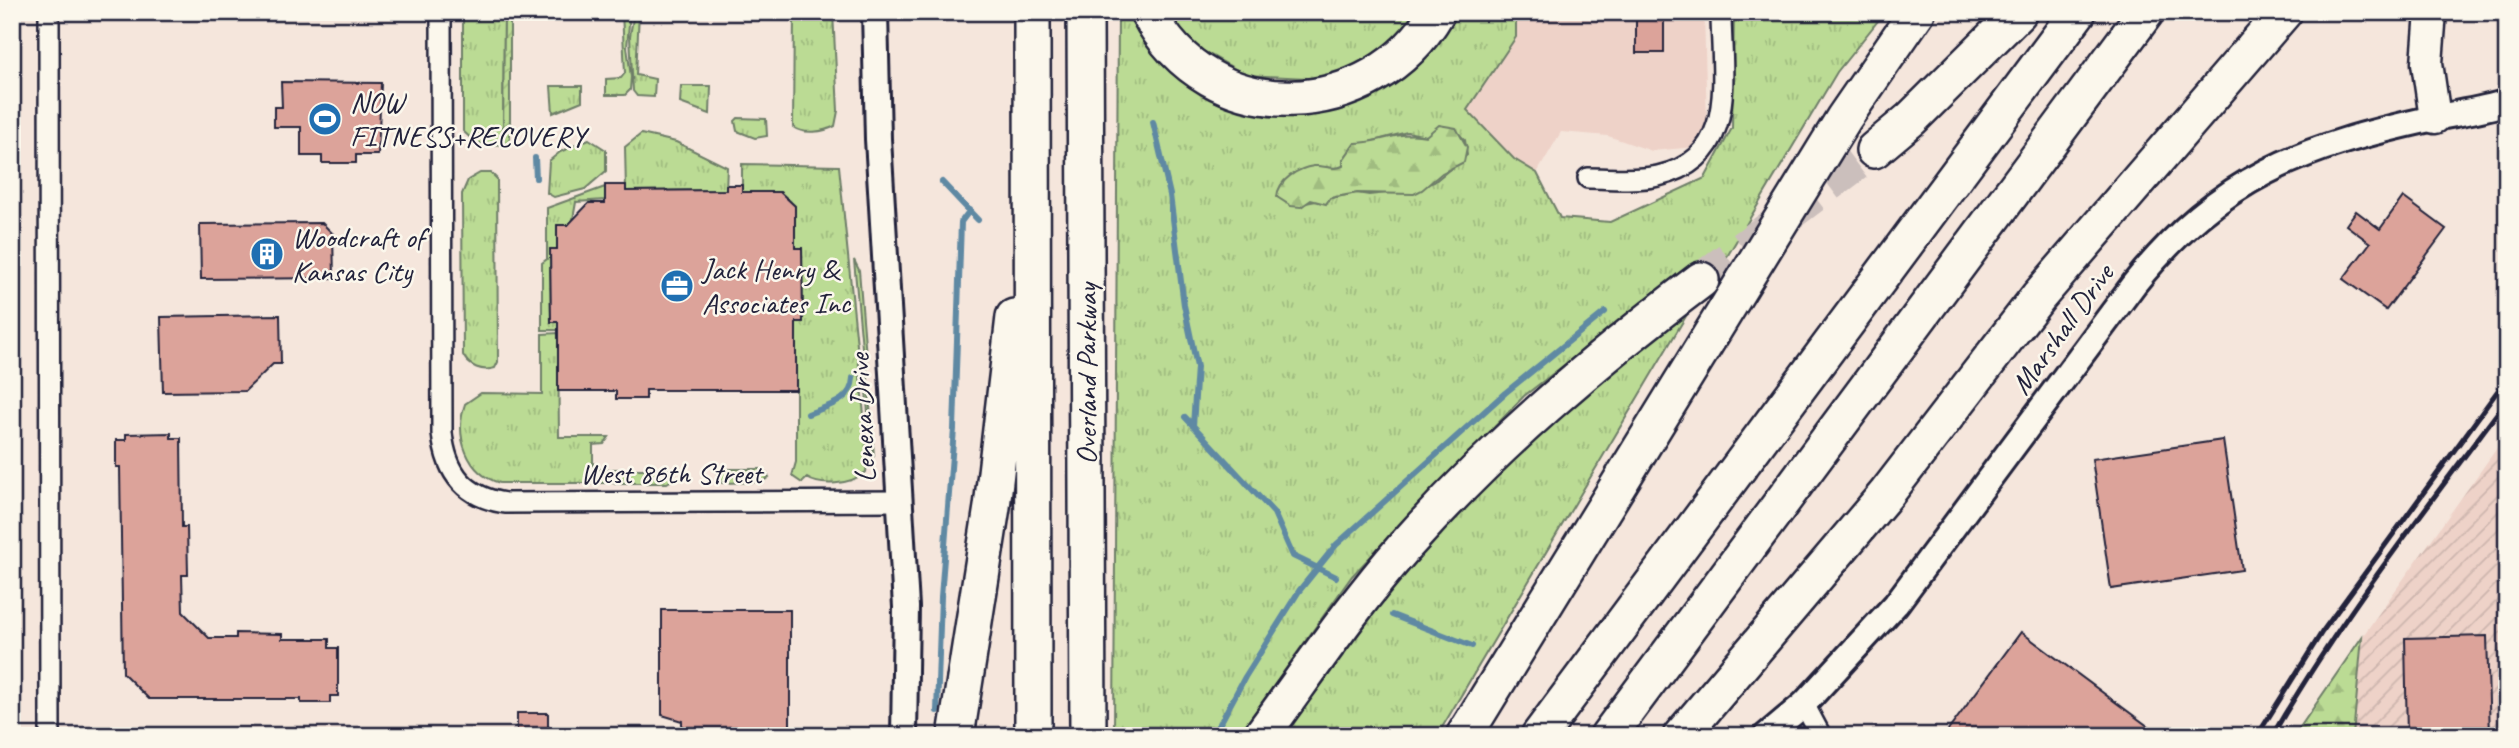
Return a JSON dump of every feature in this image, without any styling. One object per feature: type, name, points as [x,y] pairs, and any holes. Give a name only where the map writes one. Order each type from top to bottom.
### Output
[{"type":"highway","points":[[1032,12],[1033,736]]},
{"type":"highway","name":"Overland Parkway","points":[[1085,12],[1088,736]]},
{"type":"highway","points":[[1148,12],[1183,58],[1202,72],[1244,92],[1296,100],[1325,95],[1372,78],[1411,49],[1437,12]]},
{"type":"highway","points":[[1464,736],[1830,140],[1917,12]]},
{"type":"highway","points":[[1874,149],[1919,112],[2018,12]]},
{"type":"highway","points":[[1539,736],[2078,12]]},
{"type":"highway","points":[[1608,736],[2146,12]]},
{"type":"highway","points":[[1681,736],[1887,493],[2039,296],[2284,12]]},
{"type":"highway","points":[[956,736],[992,507],[1032,160]]},
{"type":"highway","points":[[1261,736],[1403,548],[1459,487],[1573,381],[1701,281]]},
{"type":"main road","points":[[2431,12],[2427,63],[2435,118]]},
{"type":"street","points":[[49,12],[50,736]]},
{"type":"street","name":"West 86th Street","points":[[441,12],[442,433],[443,451],[461,485],[485,500],[505,503],[899,501]]},
{"type":"street","name":"Lenexa Drive","points":[[875,12],[878,139],[906,607],[904,736]]},
{"type":"street","points":[[1588,178],[1657,177],[1682,168],[1711,144],[1720,114],[1721,12]]},
{"type":"street","name":"Marshall Drive","points":[[1766,736],[1804,704],[1896,604],[2134,284],[2163,248],[2191,222],[2248,180],[2300,155],[2435,118],[2507,102]]},
{"type":"street","points":[[1804,704],[1821,736]]},
{"type":"shaded area","points":[[1516,12],[1704,12],[1707,125],[1695,147],[1652,151],[1608,136],[1561,132],[1537,173],[1514,159],[1467,110],[1516,37]]},
{"type":"shaded area","points":[[2507,434],[2507,736],[2353,736],[2362,637]]},
{"type":"green space","points":[[463,12],[504,12],[503,145],[476,143],[463,131]]},
{"type":"green space","points":[[504,12],[510,12],[510,143],[503,145]]},
{"type":"green space","points":[[622,12],[630,12],[627,47],[630,90],[625,95],[606,95],[606,79],[621,78],[625,73]]},
{"type":"green space","points":[[634,12],[639,12],[636,75],[655,79],[654,97],[637,96],[633,91],[630,36]]},
{"type":"green space","points":[[794,12],[833,12],[838,111],[835,126],[825,130],[808,132],[793,127]]},
{"type":"green space","points":[[1118,12],[1136,12],[1294,112],[1354,103],[1398,77],[1451,12],[1516,12],[1516,37],[1467,110],[1514,159],[1537,173],[1560,218],[1610,222],[1705,178],[1732,128],[1734,12],[1885,12],[1837,72],[1722,265],[1691,267],[1524,396],[1352,576],[1238,736],[1114,736]],"holes":[[[1407,132],[1426,136],[1460,135],[1465,140],[1467,155],[1434,182],[1405,191],[1369,195],[1357,193],[1291,206],[1287,201],[1315,166],[1337,169],[1343,166],[1343,160],[1355,143],[1366,143]]]},
{"type":"green space","points":[[1172,12],[1419,12],[1393,49],[1327,79],[1246,75],[1186,41]]},
{"type":"green space","points":[[551,86],[582,86],[582,101],[553,113]]},
{"type":"green space","points":[[681,86],[711,86],[710,114],[680,103]]},
{"type":"green space","points":[[738,118],[766,119],[767,136],[755,138],[737,131],[735,121]]},
{"type":"green space","points":[[1439,125],[1456,128],[1467,147],[1464,162],[1442,173],[1414,194],[1357,193],[1330,198],[1326,204],[1311,200],[1301,207],[1291,206],[1277,197],[1285,180],[1302,169],[1314,166],[1343,166],[1343,160],[1355,143],[1407,135],[1426,136]]},
{"type":"green space","points":[[641,134],[676,142],[727,167],[726,190],[626,191],[625,147]]},
{"type":"green space","points":[[589,139],[606,150],[606,171],[585,189],[554,197],[547,193],[549,161],[560,152]]},
{"type":"green space","points":[[742,164],[839,166],[868,455],[866,472],[852,480],[820,483],[807,478],[802,483],[792,476],[796,462],[796,322],[803,322],[802,248],[795,248],[795,206],[780,192],[742,192]]},
{"type":"green space","points":[[480,173],[491,173],[497,179],[498,362],[495,368],[485,369],[476,368],[463,355],[462,194],[468,180]]},
{"type":"green space","points":[[605,187],[605,200],[576,202],[572,225],[557,225],[557,249],[550,249],[551,322],[558,322],[558,330],[542,330],[542,263],[547,259],[547,208]]},
{"type":"green space","points":[[854,260],[859,270],[874,456],[872,456]]},
{"type":"green space","points":[[1692,306],[1437,736],[1277,736],[1345,638],[1468,495]]},
{"type":"green space","points":[[558,333],[559,437],[609,437],[604,444],[593,445],[593,469],[668,469],[673,474],[672,480],[667,483],[500,483],[479,471],[472,462],[466,452],[461,429],[465,404],[481,393],[542,394],[542,334]]},
{"type":"green space","points":[[723,469],[763,469],[769,477],[762,482],[722,483],[717,475]]},
{"type":"green space","points":[[2362,637],[2353,736],[2294,736]]},
{"type":"building","points":[[1636,12],[1664,12],[1664,53],[1636,53]]},
{"type":"building","name":"NOW FITNESS+RECOVERY","points":[[281,82],[381,83],[378,155],[356,155],[356,163],[322,163],[322,156],[301,156],[301,127],[274,127],[274,107],[282,107]]},
{"type":"building","name":"Jack Henry & Associates Inc","points":[[605,185],[626,185],[626,191],[726,190],[726,185],[742,185],[742,192],[780,192],[795,206],[795,248],[802,248],[803,322],[796,322],[796,390],[646,390],[646,399],[616,399],[616,391],[558,391],[558,322],[551,322],[550,249],[557,249],[557,225],[568,225],[589,203],[605,203]]},
{"type":"building","points":[[2403,197],[2446,229],[2386,310],[2343,279],[2370,243],[2346,225],[2356,211],[2380,229]]},
{"type":"building","name":"Woodcraft of Kansas City","points":[[322,223],[333,234],[334,278],[201,279],[200,224]]},
{"type":"building","points":[[280,315],[281,364],[273,364],[245,391],[163,392],[161,317]]},
{"type":"building","points":[[171,433],[171,438],[181,438],[182,527],[187,527],[188,575],[182,575],[183,612],[209,638],[236,638],[236,633],[282,634],[282,639],[329,639],[329,648],[338,648],[338,696],[330,696],[330,703],[301,703],[301,699],[149,699],[123,673],[120,467],[116,467],[116,440],[126,440],[126,434]]},
{"type":"building","points":[[2223,440],[2242,570],[2111,589],[2092,459]]},
{"type":"building","points":[[662,610],[790,610],[790,736],[682,736],[682,721],[662,715]]},
{"type":"building","points":[[2021,632],[2149,727],[2142,736],[1944,736]]},
{"type":"building","points":[[2487,636],[2490,736],[2407,736],[2405,638]]},
{"type":"building","points":[[517,713],[548,713],[548,736],[517,736]]},
{"type":"waterway","points":[[1153,122],[1170,195],[1184,305],[1197,367],[1193,426]]},
{"type":"waterway","points":[[535,158],[536,178]]},
{"type":"waterway","points":[[942,182],[978,220]]},
{"type":"waterway","points":[[937,711],[941,597],[954,429],[961,222],[970,210]]},
{"type":"waterway","points":[[1215,733],[1245,677],[1299,591],[1336,545],[1505,393],[1605,312]]},
{"type":"waterway","points":[[808,414],[843,398],[852,386],[853,378]]},
{"type":"waterway","points":[[1185,417],[1274,513],[1293,556],[1336,577]]},
{"type":"waterway","points":[[1392,615],[1472,646]]},
{"type":"tunnel","points":[[1701,280],[1874,150]]},
{"type":"railway","points":[[2257,736],[2322,632],[2507,378]]},
{"type":"railway","points":[[2272,736],[2355,607],[2507,400]]},
{"type":"place","name":"NOW FITNESS+RECOVERY","points":[[325,119]]},
{"type":"place","name":"Woodcraft of Kansas City","points":[[267,254]]},
{"type":"place","name":"Jack Henry & Associates Inc","points":[[677,286]]}]
